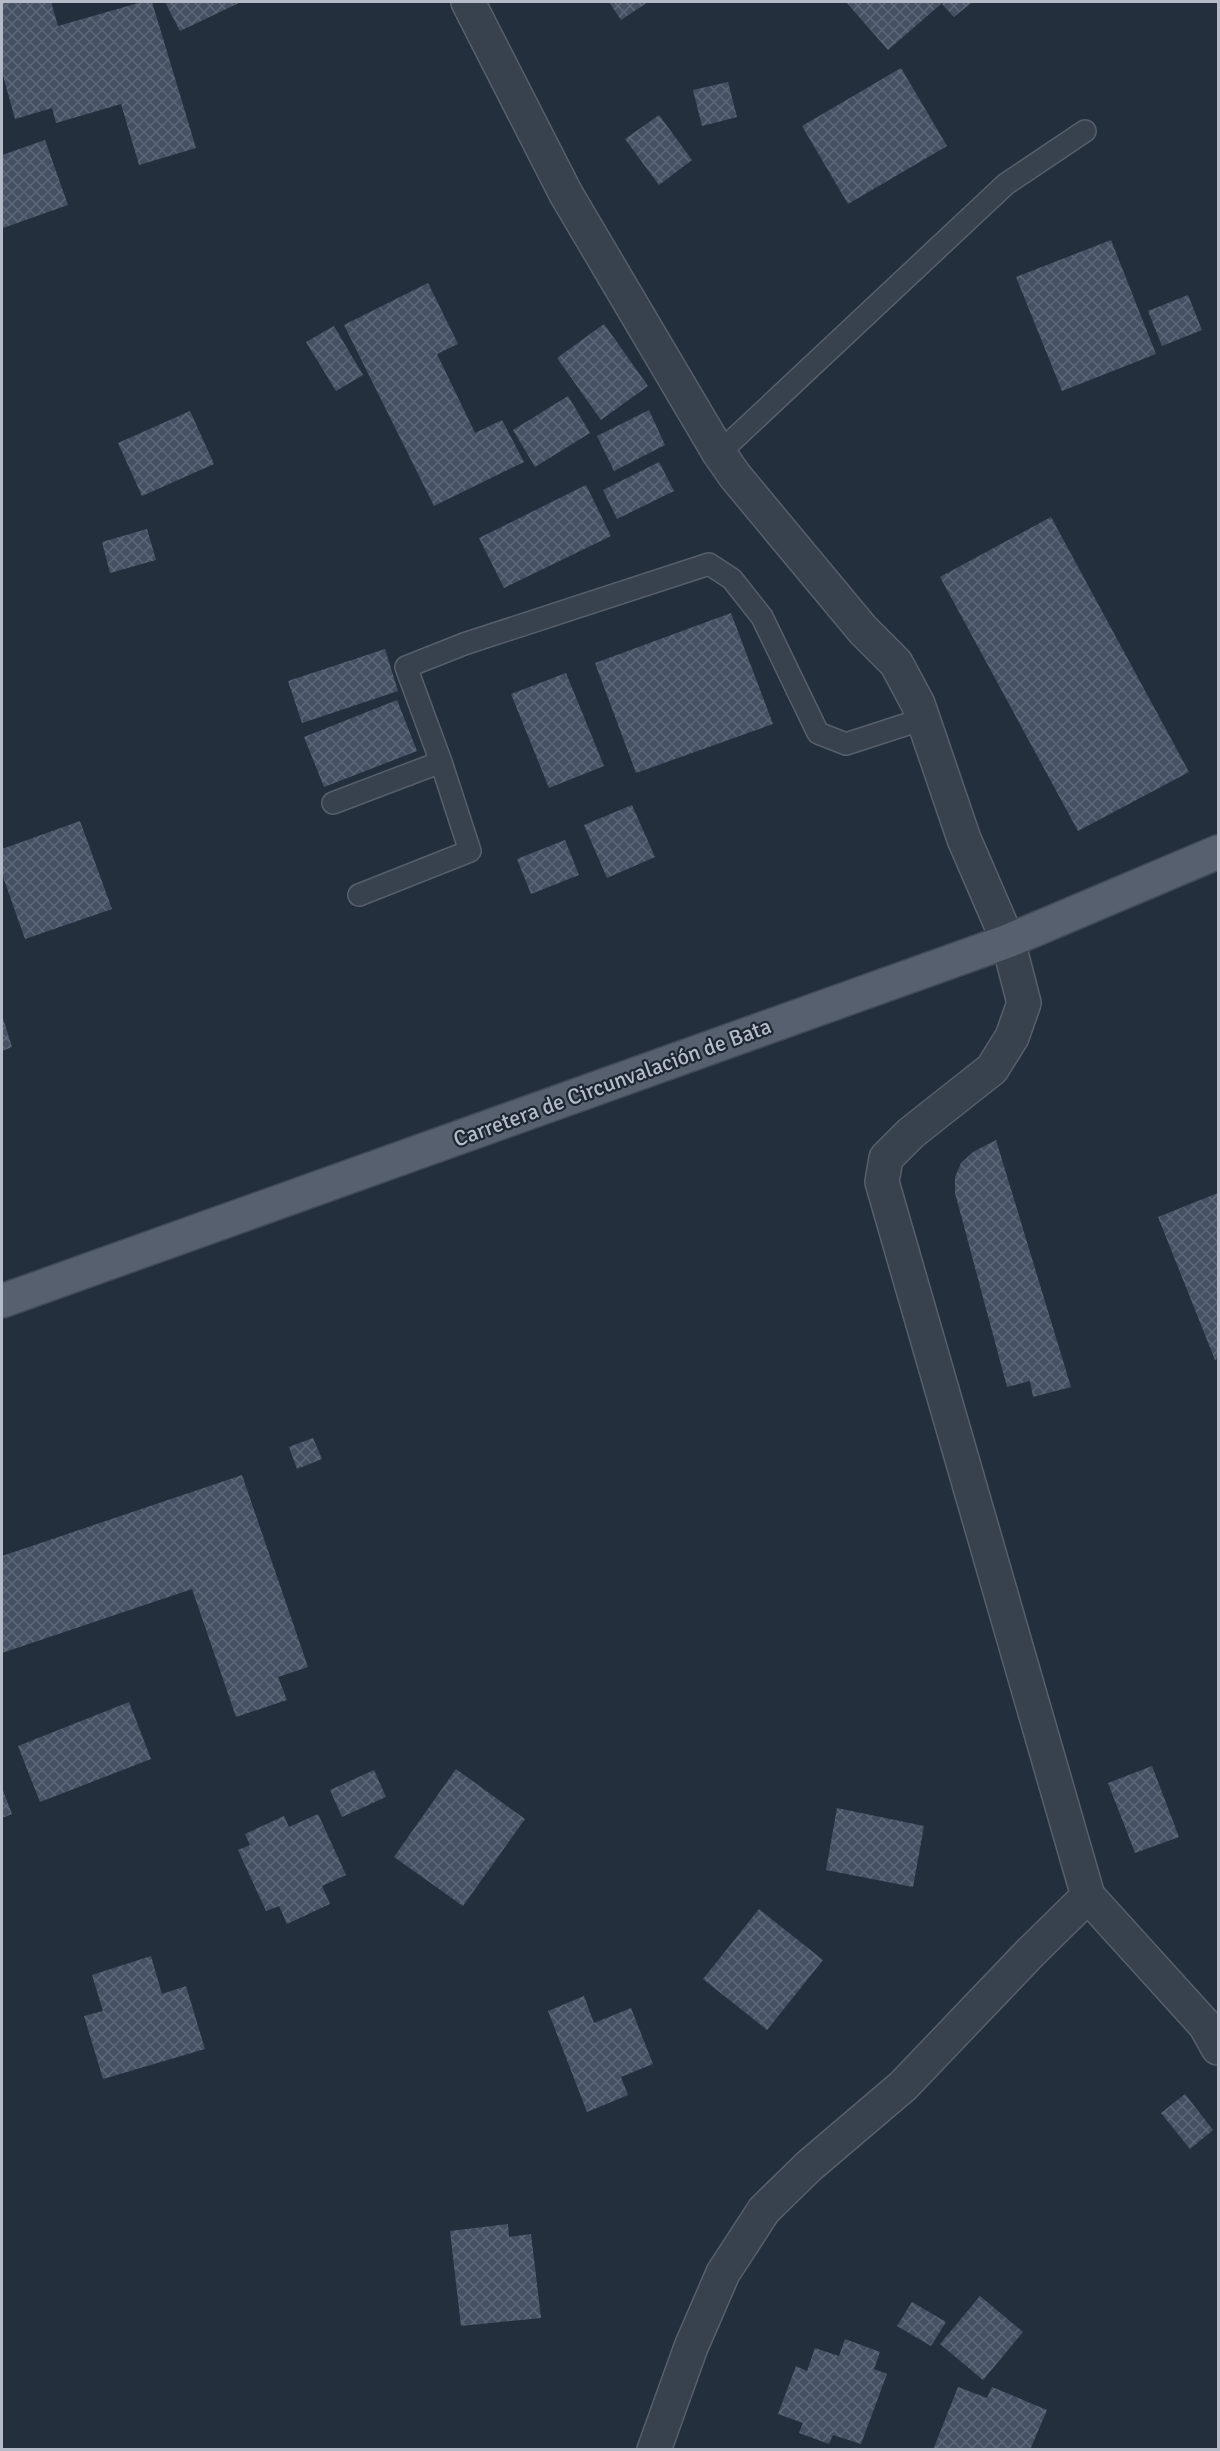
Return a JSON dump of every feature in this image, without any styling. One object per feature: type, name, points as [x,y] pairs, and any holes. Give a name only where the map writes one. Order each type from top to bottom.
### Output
[{"type":"main road","name":"Carretera de Circunvalación de Bata","points":[[2,1301],[1008,941],[1218,852]]},
{"type":"street","points":[[468,2],[566,194],[719,453],[735,476],[863,630],[896,663],[918,704],[964,839],[1008,941],[1024,1003],[1012,1037],[992,1069],[911,1133],[886,1158],[882,1182],[1088,1896],[1205,2025],[1218,2048]]},
{"type":"street","points":[[654,2450],[691,2347],[723,2273],[764,2210],[809,2166],[903,2086],[1088,1896]]},
{"type":"lane","points":[[719,453],[1006,184],[1085,131]]},
{"type":"lane","points":[[359,895],[470,851],[441,762],[406,667],[465,644],[709,564],[732,579],[762,617],[818,733],[846,744],[923,719]]},
{"type":"lane","points":[[333,803],[441,762]]},
{"type":"building","points":[[2,2],[51,2],[58,26],[142,2],[152,2],[196,148],[139,165],[121,104],[56,123],[52,108],[15,119],[2,72]]},
{"type":"building","points":[[165,2],[241,2],[180,31]]},
{"type":"building","points":[[609,2],[648,2],[621,20]]},
{"type":"building","points":[[846,2],[939,2],[941,4],[888,50]]},
{"type":"building","points":[[940,2],[970,2],[971,3],[954,17]]},
{"type":"building","points":[[901,68],[947,146],[848,204],[802,126]]},
{"type":"building","points":[[728,82],[737,117],[702,126],[693,90]]},
{"type":"building","points":[[659,115],[692,160],[659,185],[625,139]]},
{"type":"building","points":[[45,140],[68,205],[3,228],[2,155]]},
{"type":"building","points":[[1111,240],[1156,354],[1062,391],[1016,277]]},
{"type":"building","points":[[428,283],[458,344],[437,354],[475,433],[502,420],[524,462],[434,506],[344,325]]},
{"type":"building","points":[[1188,295],[1202,330],[1162,346],[1148,311]]},
{"type":"building","points":[[604,324],[648,386],[601,420],[557,358]]},
{"type":"building","points":[[334,326],[363,375],[336,391],[306,342]]},
{"type":"building","points":[[568,396],[590,433],[535,467],[513,430]]},
{"type":"building","points":[[649,410],[665,445],[614,471],[597,436]]},
{"type":"building","points":[[190,411],[214,464],[142,496],[118,443]]},
{"type":"building","points":[[659,462],[674,491],[617,519],[603,490]]},
{"type":"building","points":[[586,485],[611,536],[504,588],[479,538]]},
{"type":"building","points":[[1051,517],[1189,772],[1078,831],[940,577]]},
{"type":"building","points":[[147,529],[156,560],[110,573],[102,542]]},
{"type":"building","points":[[731,613],[773,724],[636,773],[595,663]]},
{"type":"building","points":[[385,649],[398,691],[302,723],[288,681]]},
{"type":"building","points":[[566,673],[604,766],[549,788],[511,694]]},
{"type":"building","points":[[397,700],[417,751],[324,787],[304,737]]},
{"type":"building","points":[[632,805],[655,857],[607,878],[584,825]]},
{"type":"building","points":[[80,821],[112,909],[25,939],[2,874],[2,849]]},
{"type":"building","points":[[565,840],[579,875],[531,894],[517,859]]},
{"type":"building","points":[[2,1015],[12,1047],[2,1051]]},
{"type":"building","points":[[996,1140],[1071,1387],[1033,1397],[1030,1381],[1007,1387],[955,1193],[955,1177],[961,1163],[973,1152]]},
{"type":"building","points":[[1218,1193],[1218,1358],[1215,1360],[1158,1217]]},
{"type":"building","points":[[313,1438],[322,1459],[297,1469],[289,1447]]},
{"type":"building","points":[[242,1475],[308,1667],[278,1677],[287,1700],[236,1717],[192,1589],[2,1653],[2,1556]]},
{"type":"building","points":[[129,1702],[151,1759],[40,1802],[18,1746]]},
{"type":"building","points":[[1152,1766],[1179,1837],[1135,1853],[1108,1783]]},
{"type":"building","points":[[456,1769],[525,1819],[463,1906],[394,1857]]},
{"type":"building","points":[[374,1770],[386,1797],[342,1817],[330,1790]]},
{"type":"building","points":[[2,1788],[12,1814],[2,1818]]},
{"type":"building","points":[[837,1808],[924,1826],[913,1887],[826,1870]]},
{"type":"building","points":[[318,1814],[346,1875],[322,1886],[330,1904],[287,1924],[279,1906],[266,1911],[238,1850],[250,1845],[245,1834],[284,1816],[289,1827]]},
{"type":"building","points":[[759,1909],[823,1960],[767,2030],[703,1979]]},
{"type":"building","points":[[151,1956],[162,1994],[186,1986],[205,2049],[103,2079],[84,2016],[103,2011],[92,1975]]},
{"type":"building","points":[[584,1996],[594,2023],[631,2008],[653,2064],[621,2077],[628,2095],[587,2112],[548,2011]]},
{"type":"building","points":[[1185,2094],[1213,2130],[1190,2149],[1161,2113]]},
{"type":"building","points":[[508,2224],[509,2237],[531,2234],[541,2318],[461,2326],[450,2231]]},
{"type":"building","points":[[980,2296],[1023,2332],[983,2380],[940,2344]]},
{"type":"building","points":[[912,2302],[946,2322],[931,2346],[897,2326]]},
{"type":"building","points":[[845,2339],[880,2352],[874,2369],[887,2374],[861,2444],[833,2435],[829,2444],[799,2433],[803,2423],[778,2414],[796,2366],[807,2371],[815,2348],[839,2356]]},
{"type":"building","points":[[958,2387],[987,2398],[992,2387],[1047,2410],[1030,2450],[933,2450]]}]
